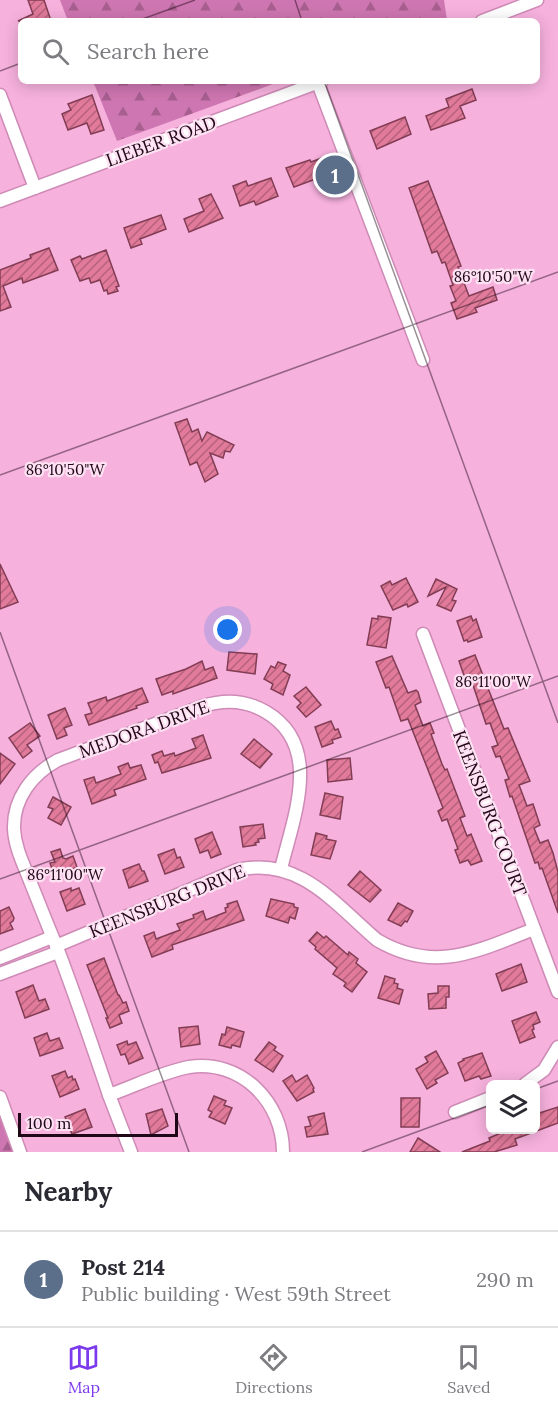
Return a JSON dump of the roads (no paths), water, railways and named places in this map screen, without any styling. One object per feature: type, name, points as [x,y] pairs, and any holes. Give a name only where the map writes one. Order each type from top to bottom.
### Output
[{"type":"street","points":[[490,18],[537,0]]},
{"type":"street","name":"LIEBER ROAD","points":[[0,201],[315,84]]},
{"type":"street","points":[[321,84],[423,360]]},
{"type":"street","points":[[0,95],[35,188]]},
{"type":"street","name":"KEENSBURG COURT","points":[[423,634],[558,992]]},
{"type":"street","name":"MEDORA DRIVE","points":[[131,1152],[16,842],[15,815],[27,787],[43,770],[60,759],[203,706],[227,701],[256,706],[280,723],[294,743],[299,757],[301,781],[282,869]]},
{"type":"street","name":"KEENSBURG DRIVE","points":[[0,974],[56,945],[237,870],[258,867],[282,869],[308,880],[377,940],[413,956],[457,957],[534,929]]},
{"type":"street","name":"KEENSBURG DRIVE","points":[[0,958],[56,945]]},
{"type":"street","points":[[530,1080],[544,1070],[558,1047]]},
{"type":"street","points":[[110,1095],[179,1069],[205,1066],[229,1071],[251,1084],[266,1097],[281,1128],[284,1152]]},
{"type":"street","points":[[0,1097],[20,1152]]},
{"type":"street","points":[[454,1112],[486,1100]]},
{"type":"place","name":"Post 214","points":[[335,175]]}]
